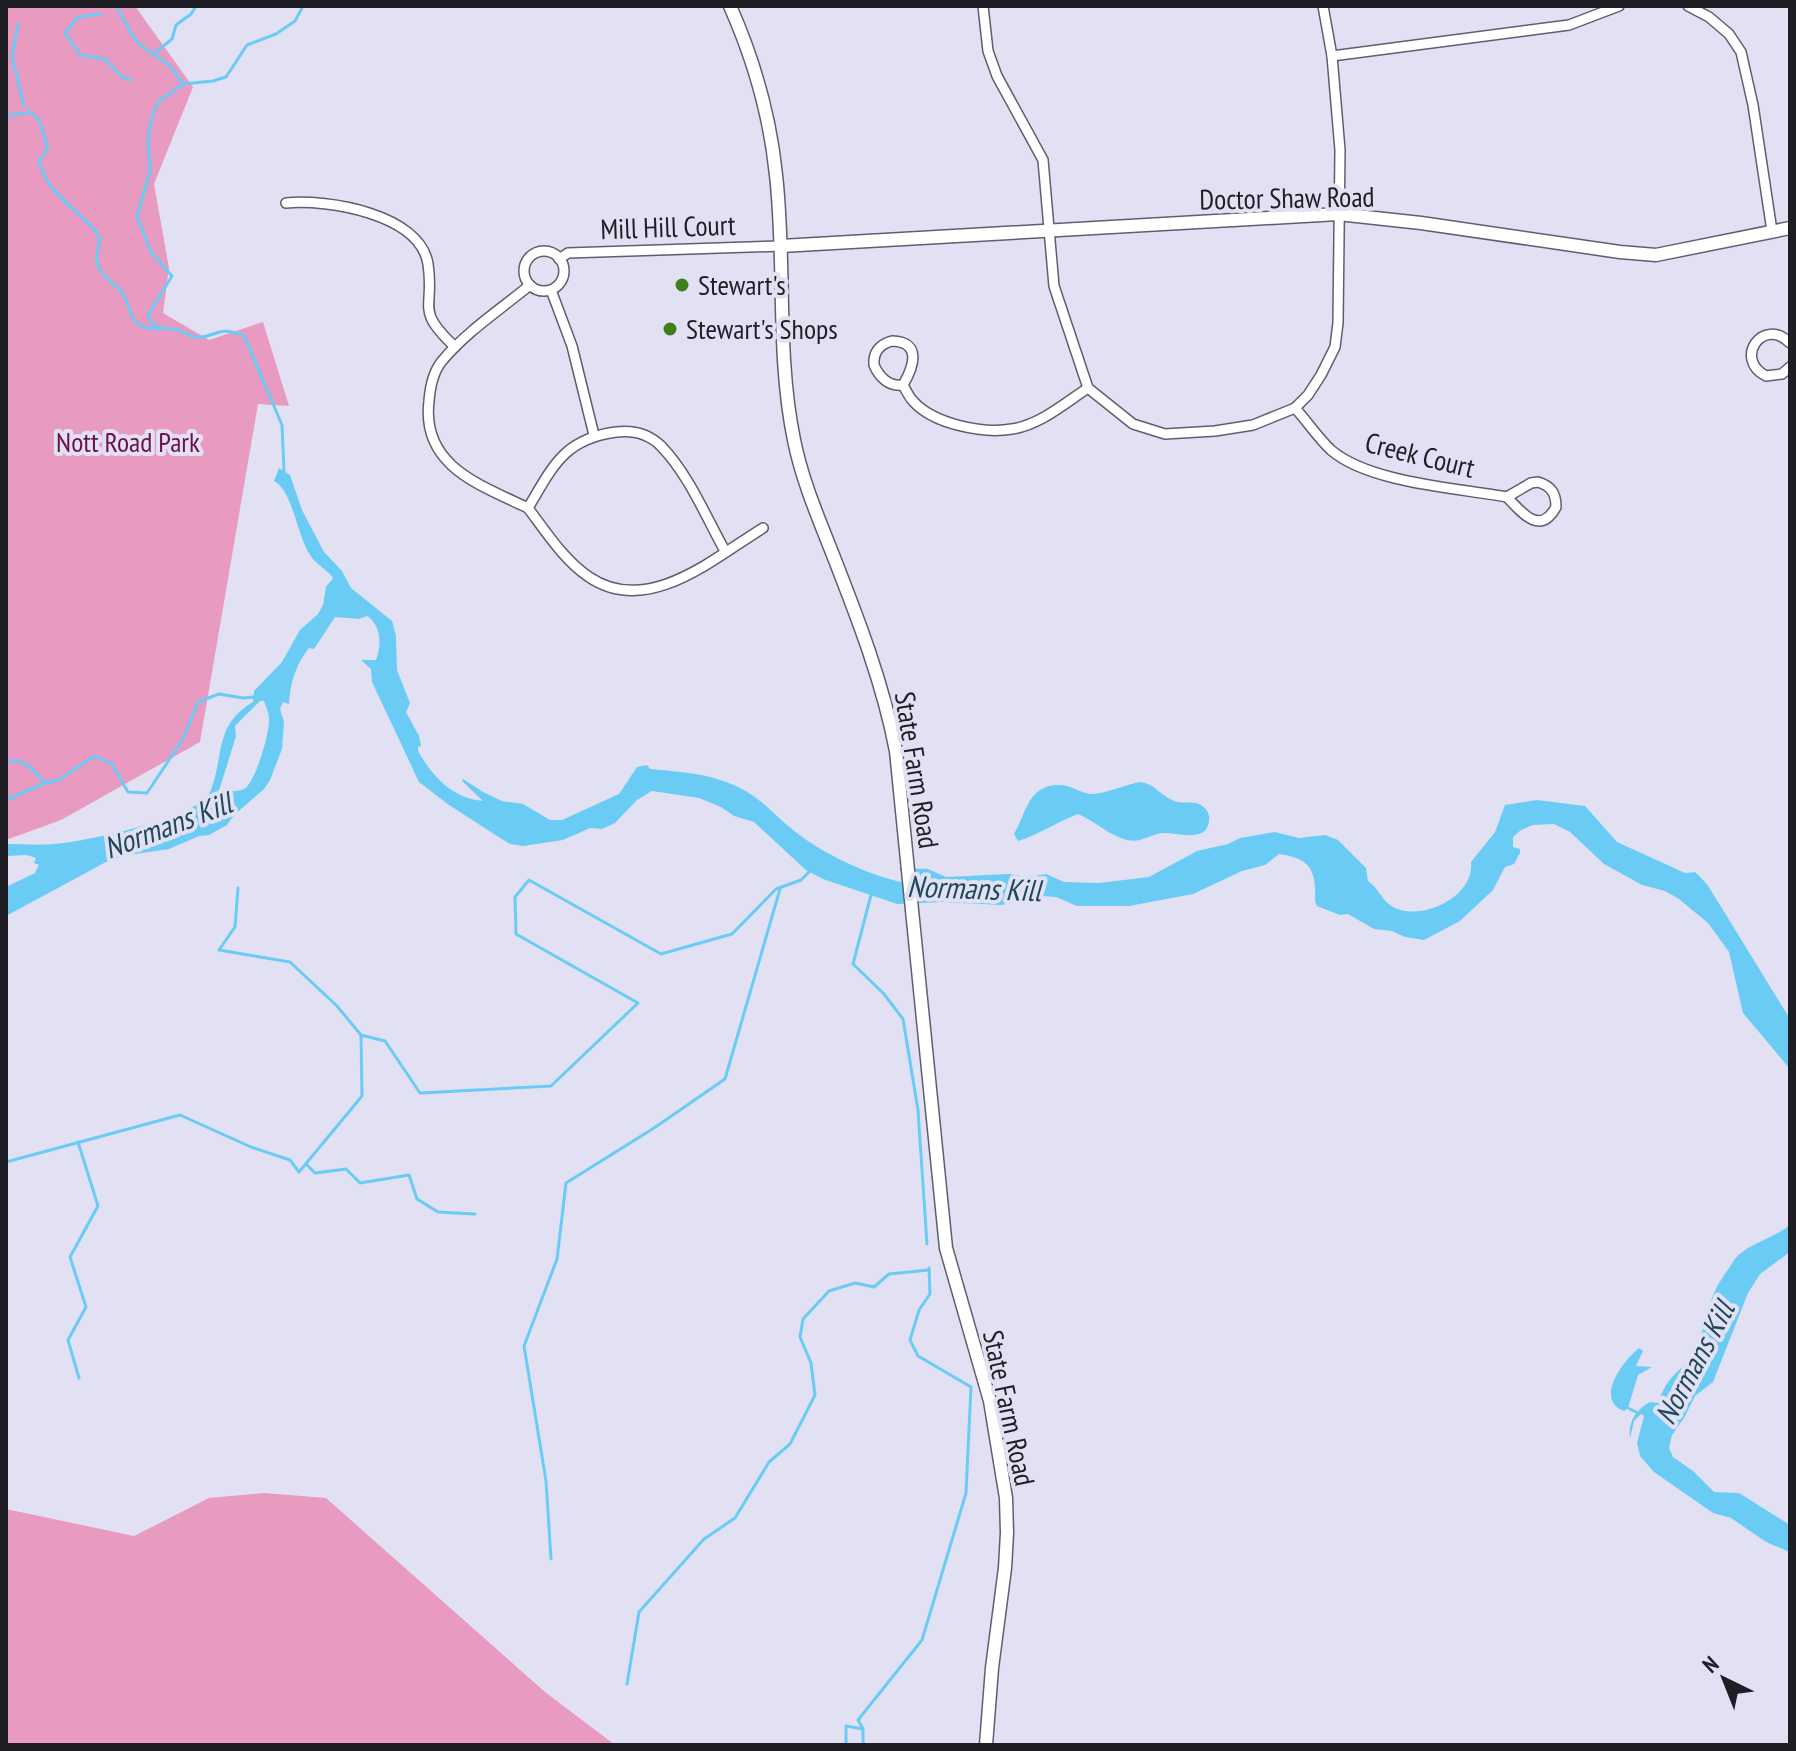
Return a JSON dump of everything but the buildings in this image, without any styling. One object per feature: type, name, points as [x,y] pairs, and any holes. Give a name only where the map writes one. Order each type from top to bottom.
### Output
[{"type":"main road","name":"State Farm Road","points":[[730,6],[764,101],[776,176],[785,389],[794,442],[804,480],[872,658],[888,710],[900,777],[946,1248],[990,1401],[1006,1498],[1005,1568],[986,1745]]},
{"type":"main road","name":"Doctor Shaw Road","points":[[781,246],[1338,214],[1656,255],[1790,228]]},
{"type":"street","points":[[983,6],[988,51],[997,76],[1033,136],[1043,160],[1054,286],[1088,388],[1133,424],[1165,434],[1253,425],[1295,408],[1321,375],[1335,347],[1340,150],[1332,56],[1323,6]]},
{"type":"street","points":[[1332,56],[1569,25],[1619,6]]},
{"type":"street","points":[[1688,6],[1709,17],[1729,34],[1741,52],[1753,105],[1772,231]]},
{"type":"street","points":[[286,203],[305,201],[330,204],[397,223],[411,233],[422,248],[428,264],[427,305],[430,319],[455,347]]},
{"type":"street","name":"Mill Hill Court","points":[[530,285],[524,268],[530,257],[542,252],[559,259],[568,253],[781,246]]},
{"type":"street","points":[[559,259],[563,276],[551,290],[540,291],[530,285],[439,364],[431,386],[427,413],[433,442],[446,462],[469,480],[528,508],[566,556],[589,577],[608,588],[636,592],[665,586],[763,528]]},
{"type":"street","points":[[551,290],[572,346],[594,435]]},
{"type":"street","points":[[1790,343],[1774,334],[1762,337],[1754,345],[1752,358],[1755,367],[1766,376],[1782,374],[1790,367]]},
{"type":"street","points":[[899,341],[912,352],[914,363],[903,385],[892,385],[874,365],[876,351],[885,342],[899,341]]},
{"type":"street","points":[[903,385],[913,402],[929,413],[960,426],[983,430],[1013,429],[1045,416],[1088,388]]},
{"type":"street","name":"Creek Court","points":[[1295,408],[1332,450],[1359,468],[1386,476],[1507,497],[1526,518],[1537,521],[1547,518],[1556,507],[1556,496],[1548,485],[1538,482],[1507,497]]},
{"type":"street","points":[[528,508],[563,453],[594,435],[622,431],[644,434],[659,444],[674,462],[725,551]]},
{"type":"green space","name":"Nott Road Park","points":[[6,6],[135,6],[193,87],[154,184],[169,268],[163,313],[209,340],[263,322],[289,406],[258,404],[200,742],[61,820],[6,840]]},
{"type":"green space","points":[[264,1493],[326,1498],[545,1692],[615,1745],[6,1745],[6,1509],[134,1536],[209,1498]]},
{"type":"water","name":"Normans Kill","points":[[279,468],[290,475],[302,510],[324,552],[342,571],[351,588],[392,621],[396,636],[397,670],[410,703],[406,712],[419,736],[421,746],[418,751],[444,785],[462,796],[483,801],[463,779],[502,801],[523,804],[550,820],[562,820],[619,794],[637,767],[647,765],[650,769],[696,774],[718,779],[748,792],[806,840],[839,859],[876,875],[929,885],[931,883],[898,868],[928,869],[946,877],[1008,874],[1028,877],[1046,874],[1064,882],[1099,883],[1149,877],[1197,851],[1240,838],[1275,832],[1299,838],[1325,835],[1338,840],[1366,868],[1368,881],[1386,902],[1406,911],[1432,908],[1456,895],[1470,874],[1471,862],[1495,832],[1505,805],[1537,800],[1585,806],[1617,842],[1685,873],[1695,872],[1707,884],[1790,1019],[1790,1069],[1743,1013],[1729,952],[1708,923],[1665,891],[1642,885],[1604,864],[1570,832],[1554,824],[1533,825],[1513,837],[1513,847],[1520,849],[1520,853],[1514,864],[1505,867],[1493,890],[1460,921],[1424,940],[1374,929],[1348,914],[1340,915],[1317,906],[1314,879],[1308,866],[1299,859],[1279,854],[1265,865],[1242,871],[1193,894],[1129,906],[1077,906],[1056,897],[1041,896],[1001,905],[943,902],[897,904],[823,879],[806,870],[754,822],[734,816],[699,798],[652,791],[637,800],[615,823],[602,829],[590,828],[563,840],[523,846],[510,844],[419,782],[372,682],[371,669],[361,660],[376,660],[379,648],[378,630],[367,616],[359,619],[335,617],[314,649],[309,648],[304,654],[294,674],[289,704],[283,702],[280,709],[284,722],[282,749],[270,780],[227,825],[169,849],[122,856],[106,862],[6,916],[6,887],[35,873],[39,865],[34,863],[36,858],[27,855],[6,856],[7,844],[56,844],[143,826],[187,810],[210,792],[226,731],[240,711],[253,702],[254,691],[282,662],[300,630],[318,614],[326,587],[333,578],[310,555],[286,494],[274,481]],"holes":[[[260,701],[264,701],[269,726],[253,778],[242,790],[219,791],[236,736],[235,726]]]},
{"type":"water","points":[[1141,782],[1175,801],[1201,805],[1208,814],[1207,827],[1197,834],[1162,833],[1132,841],[1114,835],[1078,814],[1018,841],[1014,834],[1030,800],[1042,789],[1062,785],[1092,794]]},
{"type":"water","name":"Normans Kill","points":[[1790,1225],[1790,1252],[1760,1274],[1748,1293],[1713,1382],[1695,1396],[1672,1435],[1669,1448],[1673,1457],[1714,1492],[1739,1493],[1790,1525],[1790,1552],[1766,1542],[1731,1518],[1713,1513],[1654,1472],[1640,1456],[1637,1443],[1644,1416],[1641,1414],[1634,1421],[1630,1438],[1630,1432],[1637,1412],[1650,1402],[1657,1403],[1667,1383],[1694,1353],[1714,1293],[1733,1262],[1744,1251]]},
{"type":"water","points":[[1639,1348],[1643,1351],[1636,1366],[1652,1367],[1638,1375],[1628,1408],[1624,1411],[1615,1405],[1611,1389],[1619,1370]]},
{"type":"waterway","points":[[116,6],[136,40],[171,68],[182,83]]},
{"type":"waterway","points":[[155,53],[172,39],[176,25],[196,6]]},
{"type":"waterway","points":[[284,471],[282,425],[244,336],[227,331],[193,337],[160,328],[150,320],[148,315],[172,276],[151,252],[137,217],[150,171],[148,137],[158,102],[183,84],[226,77],[247,45],[276,34],[295,21],[303,6]]},
{"type":"waterway","points":[[101,14],[78,17],[65,33],[80,55],[105,59],[122,77],[131,80]]},
{"type":"waterway","points":[[18,24],[12,56],[24,106]]},
{"type":"waterway","points":[[6,116],[30,112],[39,120],[48,148],[39,161],[43,173],[56,193],[100,237],[99,268],[121,291],[135,321],[147,328],[158,329]]},
{"type":"waterway","points":[[6,761],[24,763],[45,783],[59,780],[94,756],[112,764],[128,792],[147,793],[183,739],[198,702],[219,694],[254,697]]},
{"type":"waterway","points":[[6,800],[45,783]]},
{"type":"waterway","points":[[238,888],[235,927],[219,950],[290,962],[337,1006],[361,1035],[385,1041],[420,1093],[551,1086],[638,1003],[516,934],[515,897],[529,880],[661,954],[732,934],[776,889],[801,880],[811,870]]},
{"type":"waterway","points":[[551,1559],[546,1481],[524,1346],[557,1259],[566,1183],[725,1079],[780,889]]},
{"type":"waterway","points":[[871,895],[853,964],[884,994],[903,1019],[918,1110],[927,1244]]},
{"type":"waterway","points":[[6,1162],[180,1115],[251,1147],[290,1160],[299,1172],[362,1096],[361,1036]]},
{"type":"waterway","points":[[78,1142],[98,1206],[70,1257],[86,1307],[68,1340],[79,1378]]},
{"type":"waterway","points":[[307,1165],[315,1173],[346,1169],[360,1183],[409,1175],[417,1199],[438,1212],[475,1214]]},
{"type":"waterway","points":[[863,1745],[863,1729],[858,1720],[922,1640],[966,1493],[971,1387],[918,1356],[910,1340],[919,1310],[930,1294],[929,1268]]},
{"type":"waterway","points":[[627,1684],[639,1612],[704,1539],[735,1518],[769,1462],[790,1444],[815,1395],[811,1363],[800,1337],[803,1319],[829,1291],[855,1283],[874,1287],[889,1274],[929,1270]]},
{"type":"waterway","name":"Normans Kill","points":[[1628,1408],[1638,1413]]},
{"type":"waterway","points":[[846,1745],[846,1726],[863,1729]]},
{"type":"place","name":"Stewart's","points":[[682,285]]},
{"type":"place","name":"Stewart's Shops","points":[[670,329]]}]
